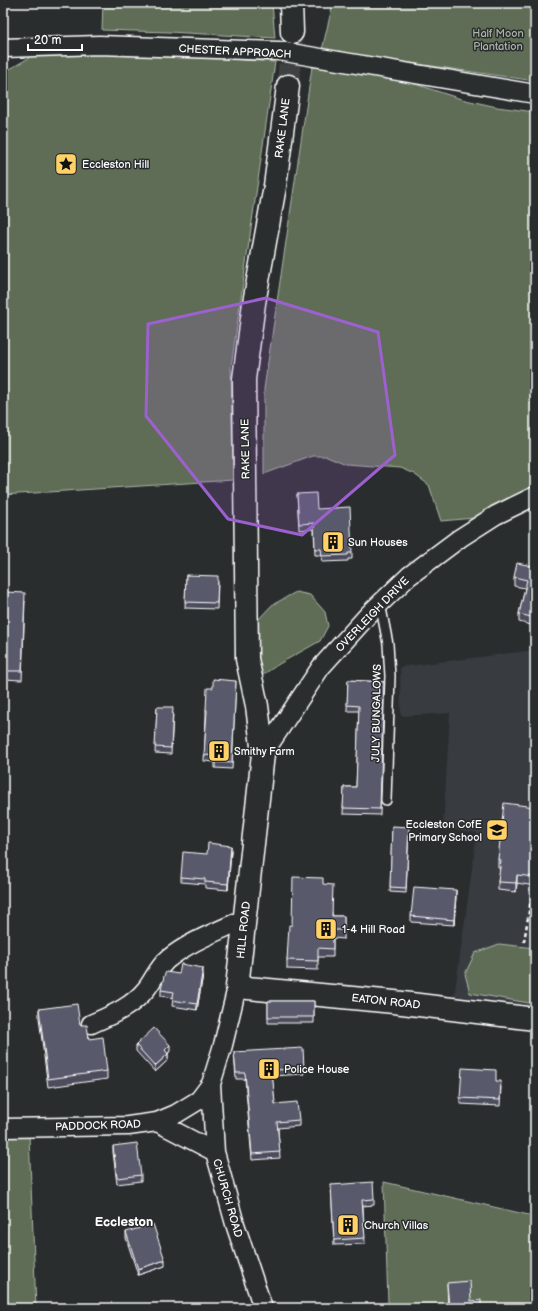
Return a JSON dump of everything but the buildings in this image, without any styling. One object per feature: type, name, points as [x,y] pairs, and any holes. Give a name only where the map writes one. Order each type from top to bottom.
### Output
[{"type":"street","points":[[291,3],[292,32]]},
{"type":"street","name":"CHESTER APPROACH","points":[[3,48],[99,45],[279,51],[535,94]]},
{"type":"street","name":"RAKE LANE","points":[[255,814],[263,754],[257,706],[246,659],[244,379],[254,303],[275,186],[288,86]]},
{"type":"street","name":"OVERLEIGH DRIVE","points":[[263,754],[321,667],[408,576],[460,538],[496,515],[535,496]]},
{"type":"street","name":"HILL ROAD","points":[[223,1045],[237,987],[255,814]]},
{"type":"street","points":[[91,1024],[129,1006],[141,995],[167,959],[186,946],[244,919]]},
{"type":"street","name":"EATON ROAD","points":[[237,987],[394,1002],[535,1020]]},
{"type":"street","name":"PADDOCK ROAD","points":[[3,1128],[128,1126],[157,1122],[176,1114],[199,1100],[211,1084],[223,1045]]},
{"type":"street","name":"CHURCH ROAD","points":[[211,1084],[215,1152],[235,1224],[263,1308]]},
{"type":"street","points":[[157,1122],[215,1152]]},
{"type":"lane","name":"JULY BUNGALOWS","points":[[380,604],[388,644],[390,676],[386,800]]},
{"type":"path","points":[[524,942],[532,893]]},
{"type":"highlighted area","points":[[266,298],[378,332],[395,455],[302,535],[228,519],[146,416],[148,324]]},
{"type":"shaded area","name":"Eccleston CofE Primary School","points":[[535,650],[535,1012],[454,998],[477,833],[443,828],[450,713],[401,716],[400,667]]},
{"type":"green space","points":[[103,3],[272,3],[275,38],[102,30]]},
{"type":"green space","name":"Half Moon Plantation","points":[[333,3],[535,3],[535,81],[322,50]]},
{"type":"green space","points":[[92,52],[155,54],[275,62],[231,367],[233,480],[3,495],[3,71],[8,70],[34,55]]},
{"type":"green space","points":[[312,67],[377,75],[406,81],[461,99],[497,107],[535,112],[535,490],[485,517],[441,521],[429,485],[414,474],[400,468],[346,464],[327,456],[313,456],[264,474],[264,389]]},
{"type":"green space","points":[[296,592],[310,595],[325,612],[328,626],[320,641],[261,676],[255,623],[272,605]]},
{"type":"green space","points":[[499,944],[535,948],[535,1001],[529,1003],[470,993],[465,974],[475,953]]},
{"type":"green space","points":[[29,1135],[36,1308],[3,1308],[3,1136]]},
{"type":"green space","points":[[384,1182],[533,1216],[535,1197],[535,1308],[298,1308],[388,1303]]},
{"type":"tunnel","points":[[288,86],[292,32]]},
{"type":"place","name":"Eccleston Hill","points":[[66,164]]},
{"type":"place","name":"Sun Houses","points":[[333,542]]},
{"type":"place","name":"Smithy Farm","points":[[219,751]]},
{"type":"place","name":"Eccleston CofE Primary School","points":[[497,830]]},
{"type":"place","name":"1-4 Hill Road","points":[[326,929]]},
{"type":"place","name":"Police House","points":[[269,1069]]},
{"type":"place","name":"Church Villas","points":[[348,1225]]},
{"type":"district","name":"Eccleston","points":[[124,1221]]}]
